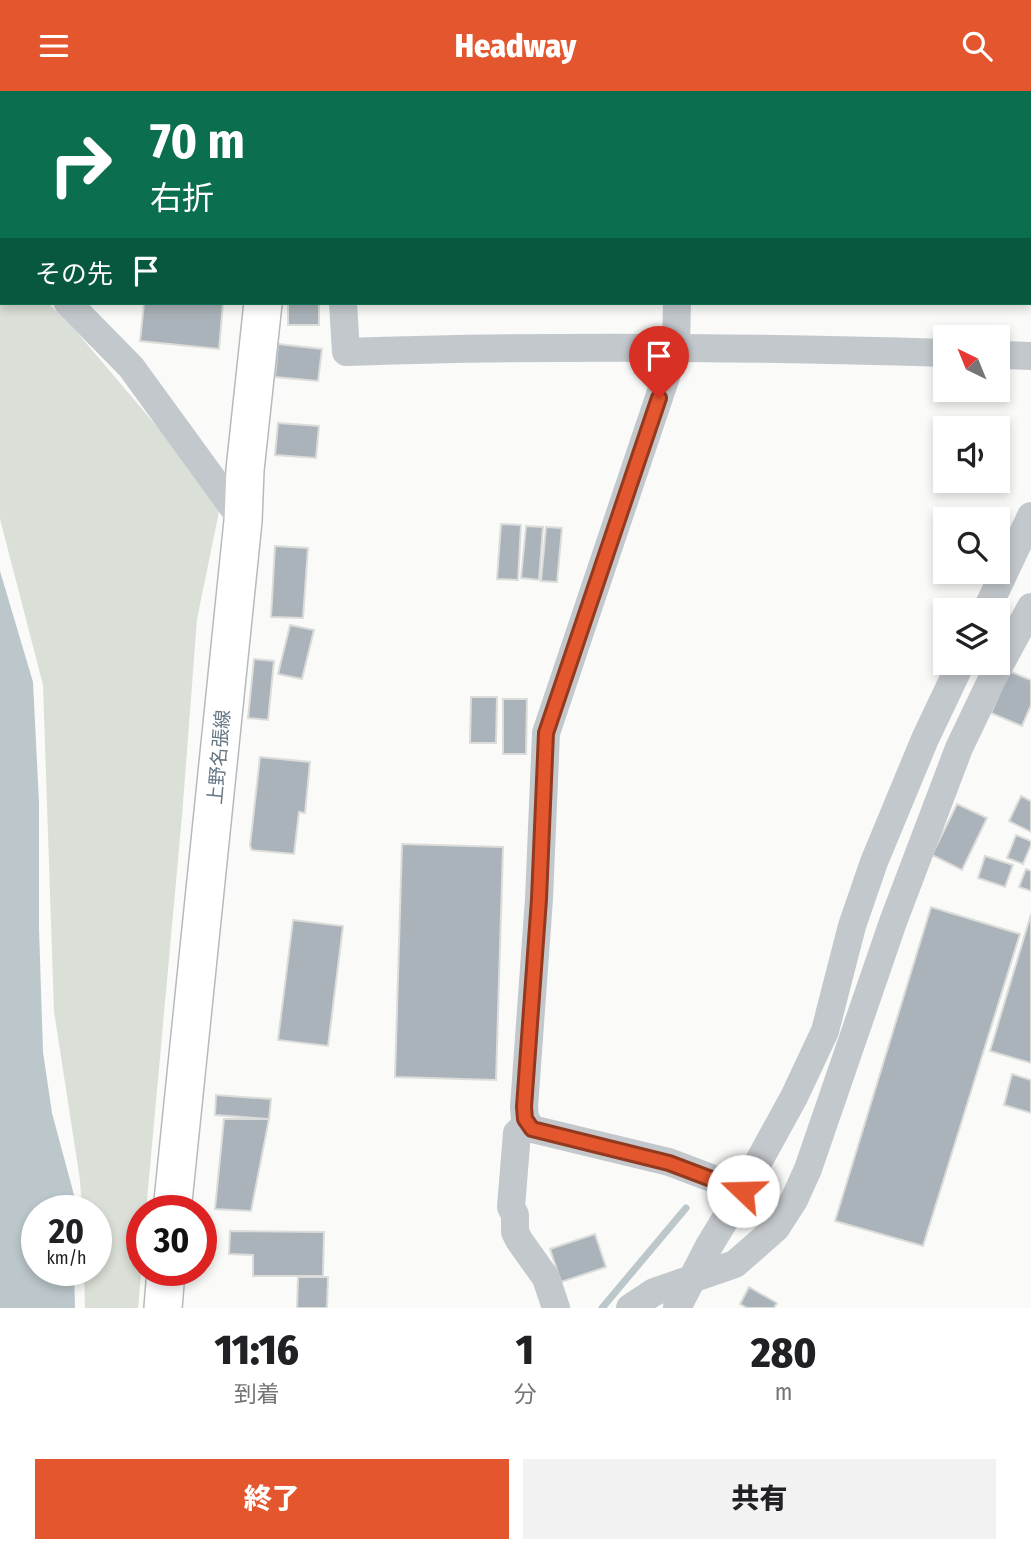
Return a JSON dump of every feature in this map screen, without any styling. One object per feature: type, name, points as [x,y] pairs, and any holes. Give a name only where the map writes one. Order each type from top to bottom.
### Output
[{"type":"main road","name":"上野名張線","points":[[174,1195],[263,305]]},
{"type":"main road","points":[[163,1308],[165,1286]]},
{"type":"street","points":[[70,305],[131,367],[243,521]]},
{"type":"street","points":[[343,305],[346,352],[458,348],[676,347],[933,353]]},
{"type":"street","points":[[677,305],[676,347],[546,733],[539,899],[524,1107],[525,1119],[532,1129],[669,1163],[743,1191]]},
{"type":"street","points":[[1010,355],[1031,356]]},
{"type":"street","points":[[992,598],[1031,516]]},
{"type":"street","points":[[630,1308],[654,1292],[735,1264],[776,1228],[794,1200],[808,1169],[893,922],[959,748],[1031,607]]},
{"type":"street","points":[[677,1308],[723,1220],[743,1191],[794,1097],[825,1031],[852,926],[874,862],[925,739],[955,675]]},
{"type":"street","points":[[528,1123],[517,1133],[511,1207],[515,1215],[515,1232],[545,1277],[556,1308]]},
{"type":"shaded area","points":[[0,305],[50,305],[75,330],[221,502],[197,619],[147,1195],[126,1195],[126,1286],[140,1286],[138,1308],[85,1308],[84,1286],[112,1286],[112,1195],[81,1195],[54,1011],[43,685],[0,519]]},
{"type":"shaded area","points":[[0,571],[33,682],[39,803],[43,1052],[52,1113],[74,1195],[21,1195],[21,1286],[74,1286],[75,1308],[0,1308]]},
{"type":"building","points":[[144,305],[223,305],[219,349],[140,341]]},
{"type":"building","points":[[288,305],[319,305],[319,325],[288,325]]},
{"type":"building","points":[[278,344],[322,349],[318,381],[275,377]]},
{"type":"building","points":[[278,423],[319,426],[316,458],[275,455]]},
{"type":"building","points":[[501,524],[521,525],[518,580],[497,579]]},
{"type":"building","points":[[526,526],[543,527],[539,580],[521,578]]},
{"type":"building","points":[[546,527],[562,528],[557,582],[541,581]]},
{"type":"building","points":[[275,546],[308,548],[303,618],[271,617]]},
{"type":"building","points":[[290,625],[314,630],[302,679],[278,674]]},
{"type":"building","points":[[254,659],[274,661],[268,720],[248,718]]},
{"type":"building","points":[[1010,671],[1031,680],[1031,705],[1022,726],[991,713]]},
{"type":"building","points":[[471,697],[497,697],[496,743],[470,743]]},
{"type":"building","points":[[503,699],[527,699],[526,754],[503,754]]},
{"type":"building","points":[[260,757],[310,762],[305,813],[299,812],[294,854],[252,850],[250,846]]},
{"type":"building","points":[[1021,796],[1031,801],[1031,832],[1009,821]]},
{"type":"building","points":[[957,804],[987,818],[962,870],[932,855]]},
{"type":"building","points":[[1016,835],[1031,841],[1023,864],[1007,858]]},
{"type":"building","points":[[402,844],[503,847],[496,1080],[395,1077]]},
{"type":"building","points":[[985,856],[1013,865],[1005,887],[978,878]]},
{"type":"building","points":[[1026,869],[1031,871],[1031,891],[1019,887]]},
{"type":"building","points":[[931,907],[1020,934],[923,1246],[835,1221]]},
{"type":"building","points":[[1031,914],[1031,1063],[990,1051]]},
{"type":"building","points":[[293,920],[343,926],[328,1046],[278,1040]]},
{"type":"building","points":[[1012,1074],[1031,1080],[1031,1113],[1004,1105]]},
{"type":"building","points":[[216,1095],[271,1099],[269,1119],[215,1115]]},
{"type":"building","points":[[224,1119],[269,1119],[251,1211],[217,1209]]},
{"type":"building","points":[[230,1231],[324,1232],[323,1276],[253,1276],[253,1255],[229,1254]]},
{"type":"building","points":[[595,1234],[606,1267],[561,1282],[550,1249]]},
{"type":"building","points":[[298,1277],[328,1277],[327,1308],[297,1308]]},
{"type":"building","points":[[749,1287],[777,1303],[774,1308],[747,1308],[740,1304]]},
{"type":"waterway","points":[[602,1308],[686,1208]]},
{"type":"route","points":[[659,398],[546,733],[525,1119],[532,1129],[669,1163],[743,1191]]}]
